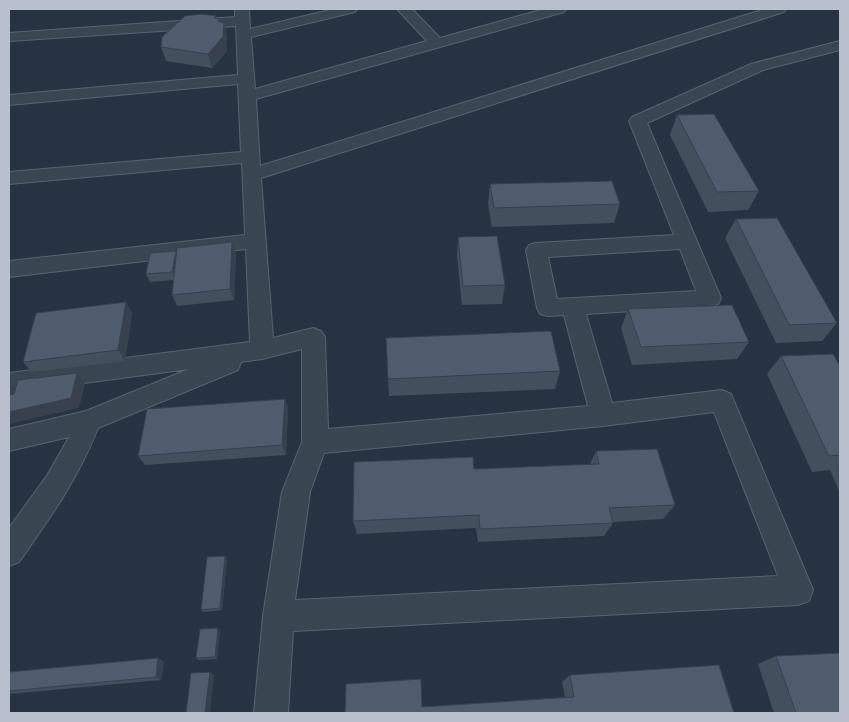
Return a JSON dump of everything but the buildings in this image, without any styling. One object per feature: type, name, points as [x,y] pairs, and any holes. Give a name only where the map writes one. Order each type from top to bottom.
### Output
[{"type":"street","points":[[9,37],[243,21],[350,9]]},
{"type":"street","points":[[404,9],[437,43]]},
{"type":"street","points":[[9,100],[246,87],[437,43],[559,9]]},
{"type":"street","points":[[9,178],[251,166],[779,9]]},
{"type":"street","points":[[243,21],[262,350]]},
{"type":"street","points":[[688,241],[536,250],[548,308],[710,298],[688,241],[638,120],[757,67],[840,45]]},
{"type":"street","points":[[9,269],[255,241]]},
{"type":"street","points":[[573,306],[604,415]]},
{"type":"street","points":[[9,383],[262,350],[313,337],[315,442],[296,492],[278,616],[271,713]]},
{"type":"street","points":[[9,440],[88,421],[262,350]]},
{"type":"street","points":[[278,616],[798,590],[722,401],[604,415],[315,442]]},
{"type":"street","points":[[9,552],[58,483],[74,455],[88,421]]}]
